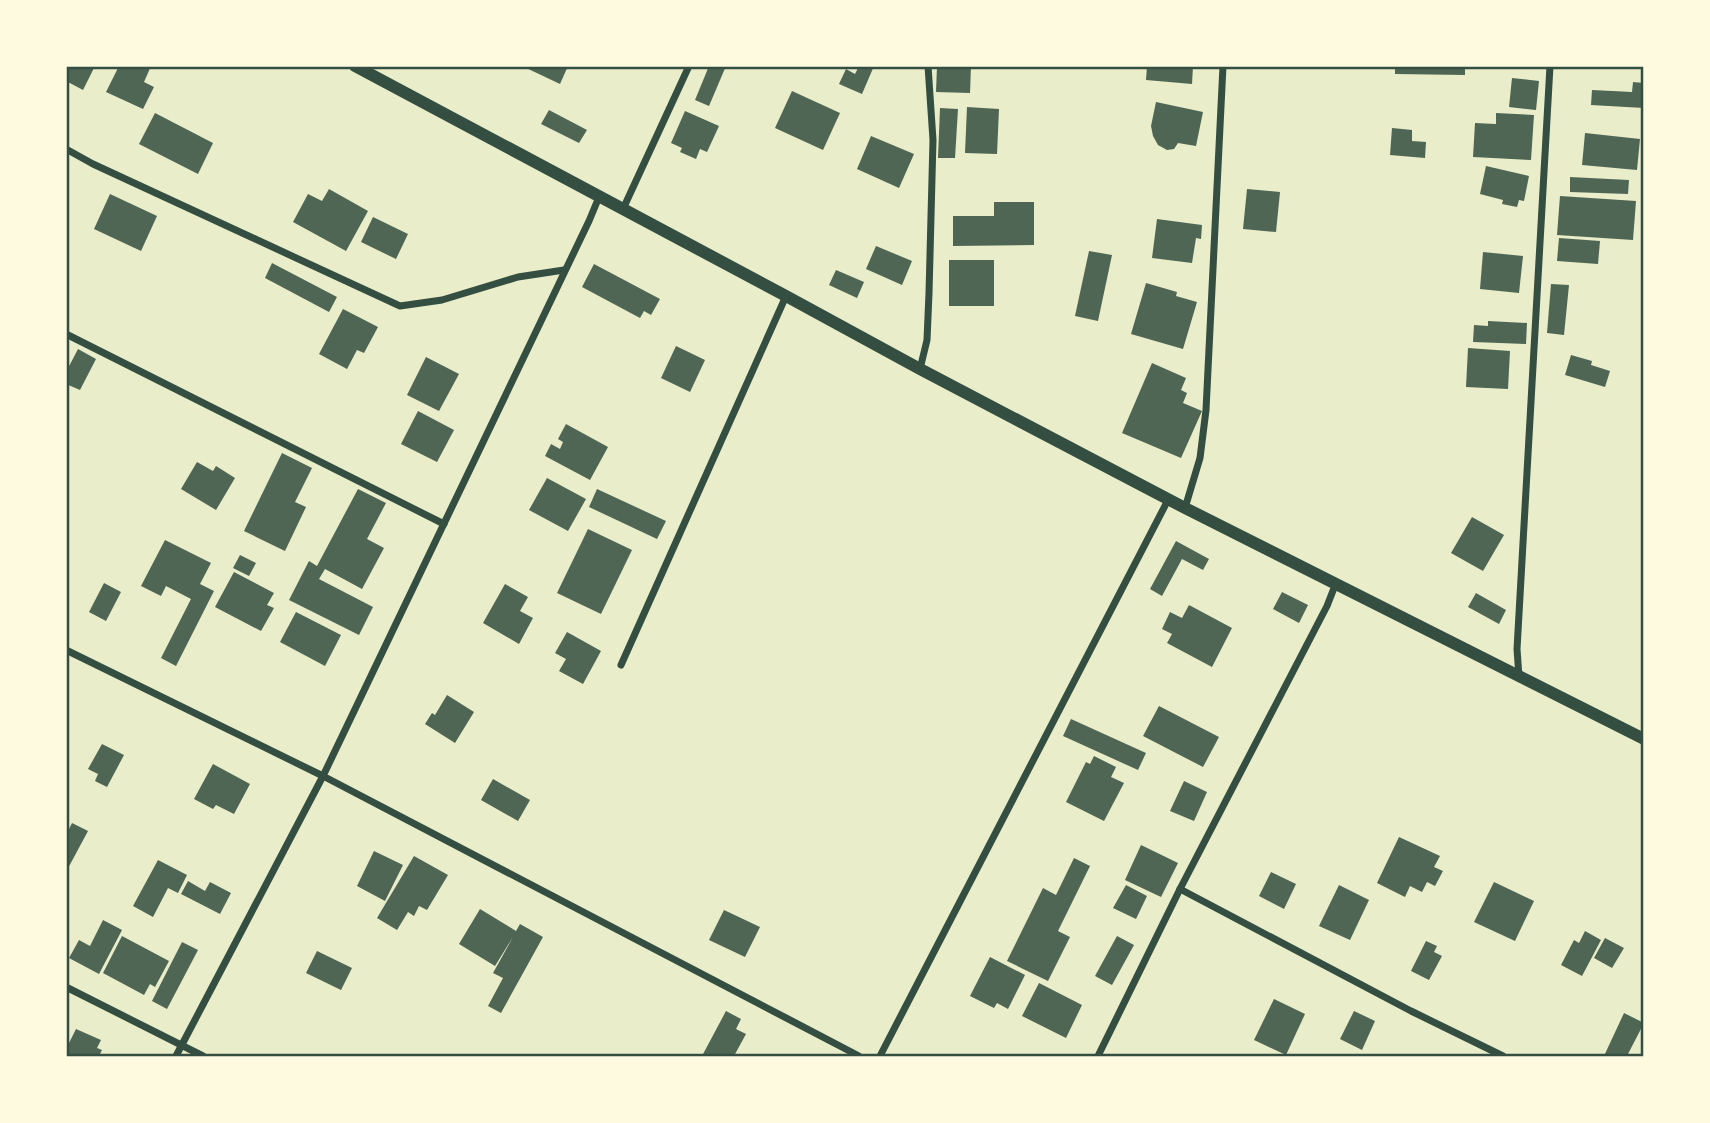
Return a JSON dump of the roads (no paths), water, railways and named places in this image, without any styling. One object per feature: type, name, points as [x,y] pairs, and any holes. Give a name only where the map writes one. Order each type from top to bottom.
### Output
[{"type":"street","points":[[623,209],[689,66]]},
{"type":"street","points":[[920,369],[928,340],[933,140],[928,66]]},
{"type":"street","points":[[1185,509],[1200,458],[1206,410],[1223,66]]},
{"type":"street","points":[[1519,677],[1517,649],[1550,66]]},
{"type":"street","points":[[364,69],[1185,509],[1643,739]]},
{"type":"street","points":[[66,149],[400,306],[442,300],[518,277],[564,270]]},
{"type":"street","points":[[176,1056],[323,776],[599,197]]},
{"type":"street","points":[[621,665],[786,296]]},
{"type":"street","points":[[66,334],[444,524]]},
{"type":"street","points":[[880,1056],[1168,500]]},
{"type":"street","points":[[1098,1056],[1180,889],[1327,606],[1336,583]]},
{"type":"street","points":[[66,650],[323,776],[859,1056]]},
{"type":"street","points":[[1180,889],[1411,1011],[1503,1056]]},
{"type":"street","points":[[66,987],[203,1056]]}]
